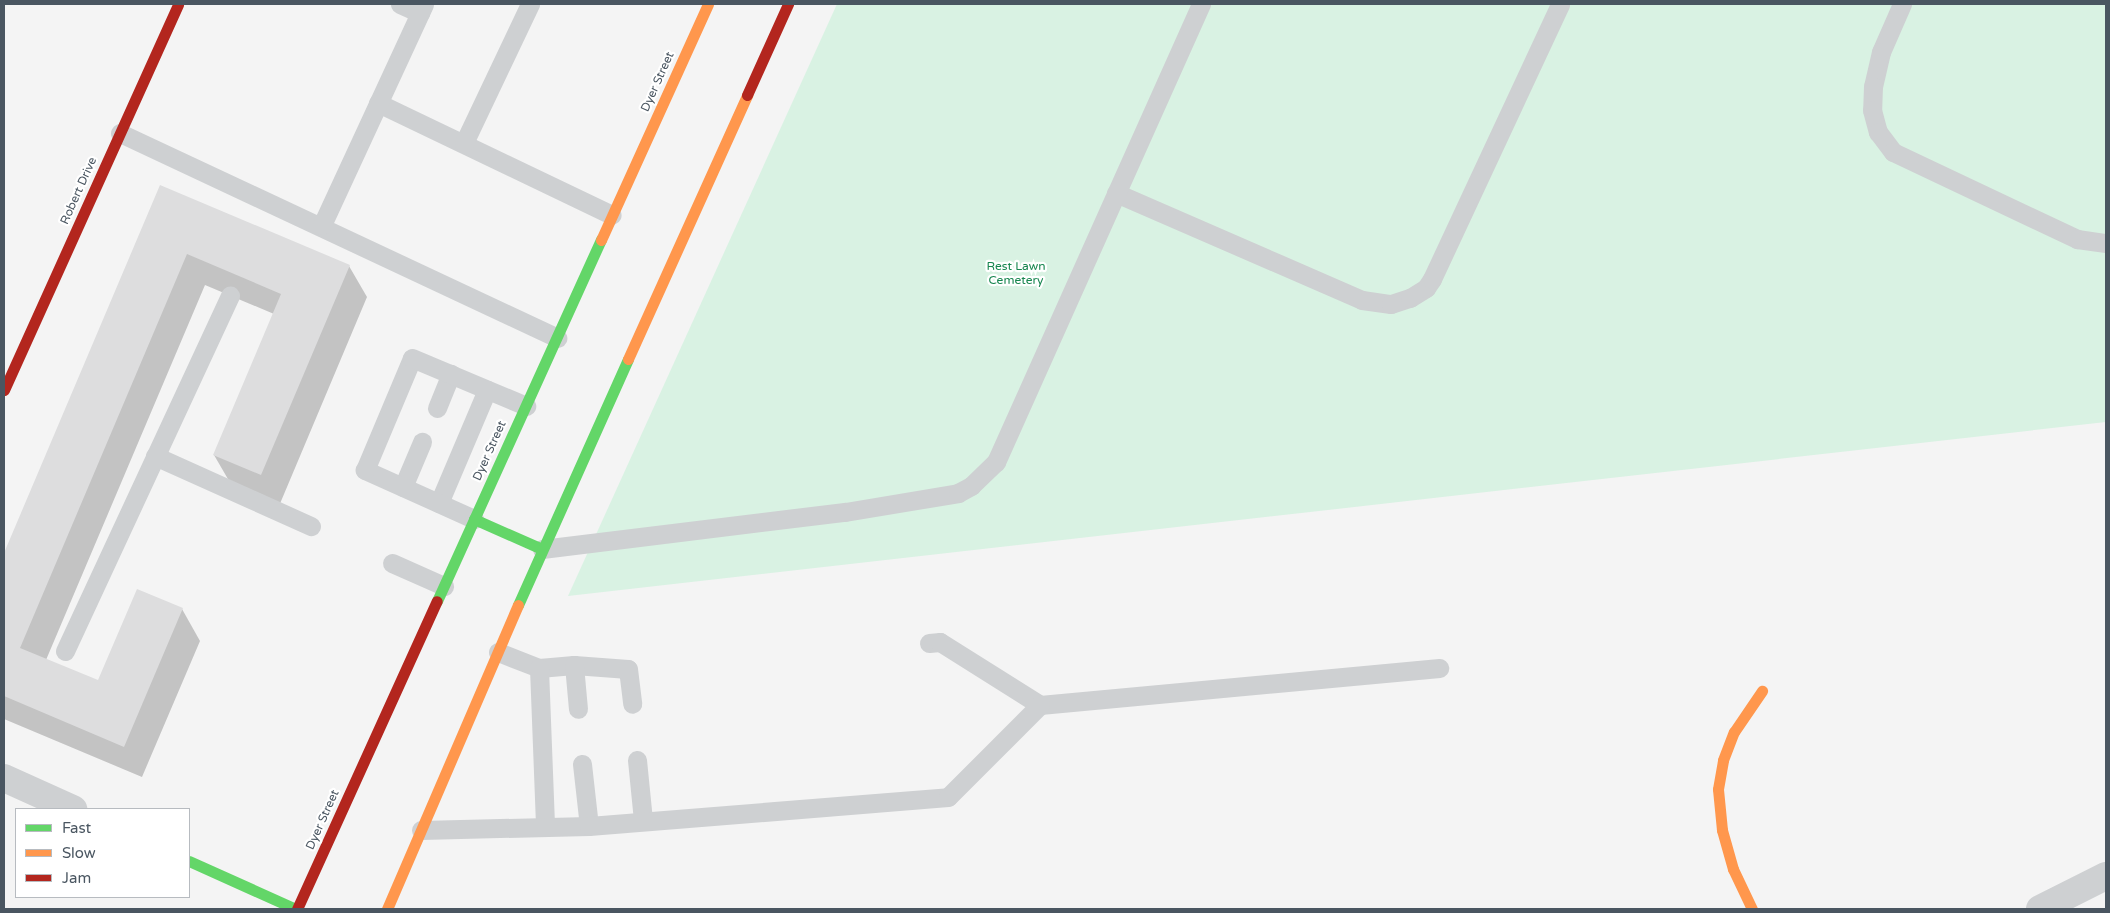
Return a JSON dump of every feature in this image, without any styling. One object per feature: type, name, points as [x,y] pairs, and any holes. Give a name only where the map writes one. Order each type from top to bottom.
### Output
[{"type":"main road","name":"Robert Drive","points":[[4,390],[178,4]]},
{"type":"main road","name":"Dyer Street","points":[[297,909],[708,4]]},
{"type":"main road","points":[[387,909],[542,548],[788,4]]},
{"type":"main road","points":[[474,519],[542,548]]},
{"type":"main road","points":[[1752,909],[1733,869],[1722,830],[1718,789],[1723,760],[1734,732],[1762,691]]},
{"type":"main road","points":[[190,861],[297,909]]},
{"type":"street","points":[[4,778],[71,808]]},
{"type":"street","points":[[2040,909],[2106,876]]},
{"type":"lane","points":[[322,225],[422,8],[400,4]]},
{"type":"lane","points":[[464,143],[530,4]]},
{"type":"lane","points":[[542,548],[845,512],[958,493],[971,486],[996,462],[1201,4]]},
{"type":"lane","points":[[1116,193],[1362,300],[1392,304],[1410,298],[1426,288],[1432,279],[1560,4]]},
{"type":"lane","points":[[1902,4],[1881,52],[1872,94],[1872,110],[1878,132],[1893,152],[2077,239],[2106,243]]},
{"type":"lane","points":[[378,103],[612,215]]},
{"type":"lane","points":[[120,133],[322,225],[557,338]]},
{"type":"lane","points":[[65,651],[230,295]]},
{"type":"lane","points":[[474,519],[365,470],[412,358],[526,406]]},
{"type":"lane","points":[[437,408],[451,374]]},
{"type":"lane","points":[[439,503],[487,390]]},
{"type":"lane","points":[[403,487],[422,442]]},
{"type":"lane","points":[[155,456],[311,526]]},
{"type":"lane","points":[[392,563],[444,586]]},
{"type":"lane","points":[[930,642],[940,642],[1040,705],[1439,668]]},
{"type":"lane","points":[[498,652],[540,668],[574,665],[634,669],[632,704]]},
{"type":"lane","points":[[574,665],[578,709]]},
{"type":"lane","points":[[540,668],[545,827]]},
{"type":"lane","points":[[421,830],[589,826],[643,820],[948,797],[1040,705]]},
{"type":"lane","points":[[637,760],[643,820]]},
{"type":"lane","points":[[582,764],[589,826]]},
{"type":"green space","name":"Rest Lawn Cemetery","points":[[837,4],[2106,4],[2106,422],[568,596]]},
{"type":"building","points":[[160,185],[350,265],[261,475],[213,455],[281,294],[187,254],[20,648],[98,680],[137,589],[183,608],[124,747],[4,696],[4,553]]},
{"type":"traffic: fast","points":[[437,601],[601,240]]},
{"type":"traffic: fast","points":[[518,605],[628,359]]},
{"type":"traffic: fast","points":[[474,519],[542,549]]},
{"type":"traffic: fast","points":[[190,861],[296,909]]},
{"type":"traffic: slow","points":[[601,240],[708,4]]},
{"type":"traffic: slow","points":[[628,359],[747,95]]},
{"type":"traffic: slow","points":[[387,909],[518,605]]},
{"type":"traffic: slow","points":[[1752,909],[1733,869],[1722,830],[1718,789],[1723,760],[1734,732],[1762,691]]},
{"type":"traffic: jam","points":[[4,390],[178,4]]},
{"type":"traffic: jam","points":[[747,95],[788,4]]},
{"type":"traffic: jam","points":[[297,909],[437,601]]}]
